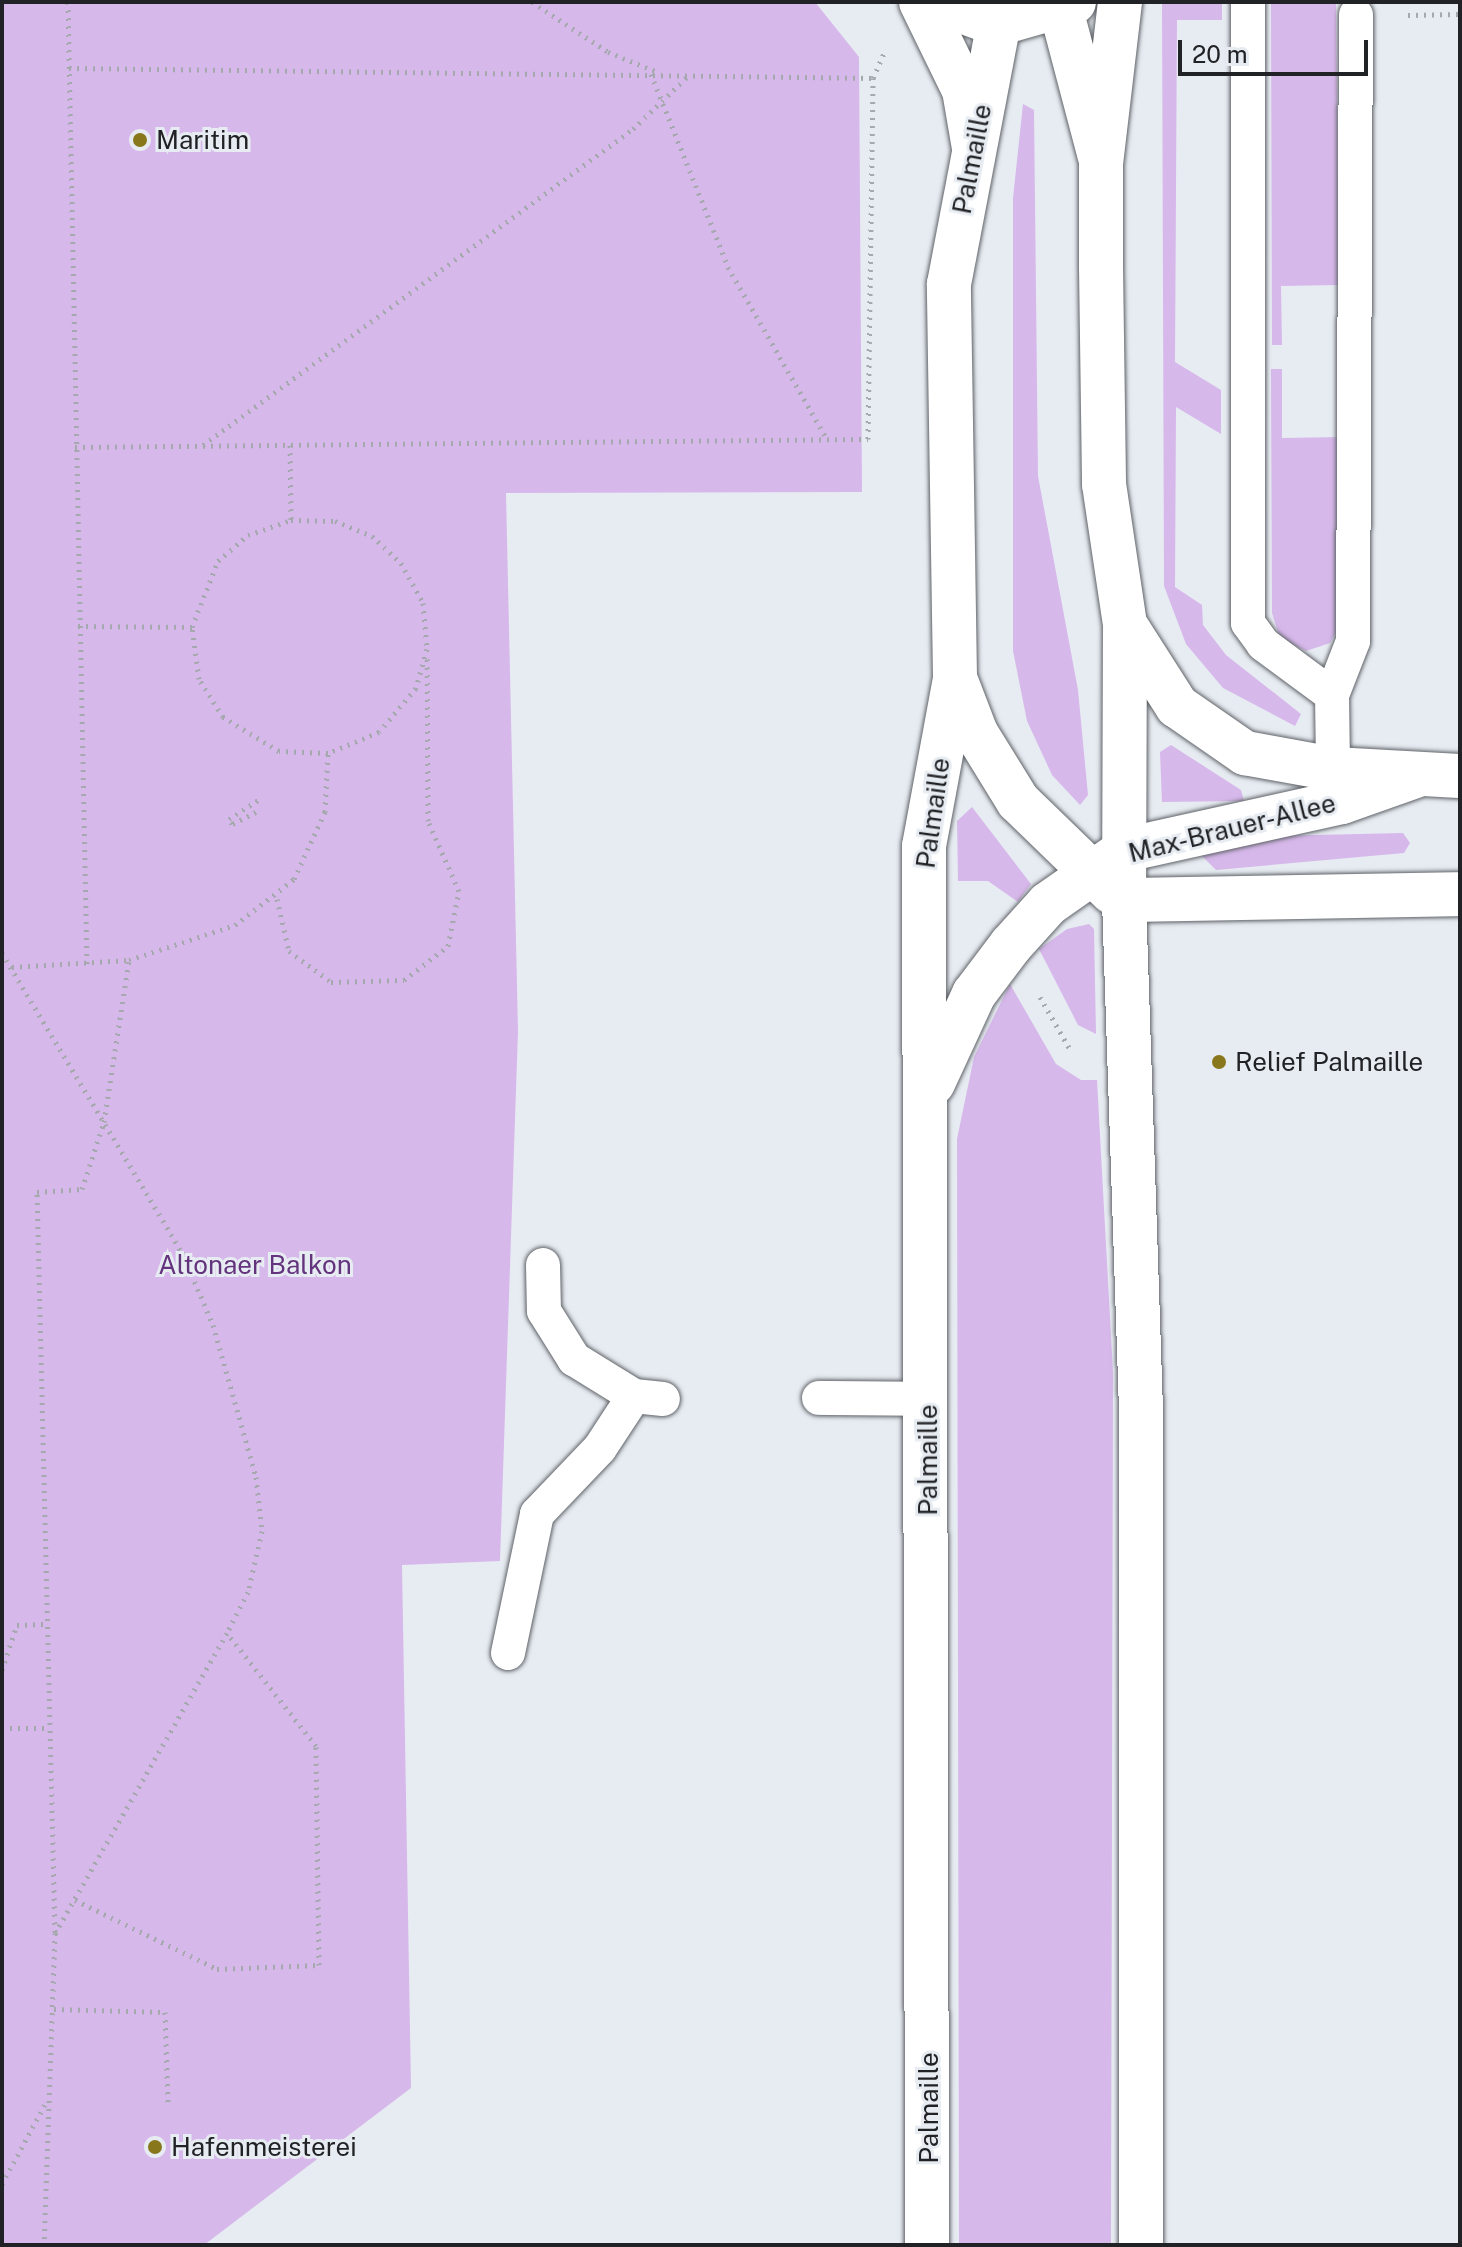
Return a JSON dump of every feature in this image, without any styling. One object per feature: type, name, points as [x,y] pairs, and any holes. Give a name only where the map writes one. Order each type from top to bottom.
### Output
[{"type":"main road","points":[[921,2],[964,90],[974,152]]},
{"type":"main road","points":[[937,2],[1000,13],[1065,5],[1101,163]]},
{"type":"main road","points":[[1120,2],[1101,163],[1104,484],[1125,624],[1124,900],[1141,1409],[1141,2245]]},
{"type":"main road","name":"Palmaille","points":[[927,2245],[928,1399],[924,846],[955,678],[949,284],[1000,13]]},
{"type":"main road","name":"Max-Brauer-Allee","points":[[1125,624],[1150,673],[1208,732],[1245,753],[1333,769],[1416,776],[1460,776]]},
{"type":"main road","name":"Palmaille","points":[[955,678],[994,767],[1088,875],[1124,900]]},
{"type":"main road","name":"Max-Brauer-Allee","points":[[927,1096],[974,994],[1048,904],[1125,850],[1342,802],[1416,776]]},
{"type":"main road","name":"Max-Brauer-Allee","points":[[1124,900],[1460,894]]},
{"type":"lane","points":[[1248,2],[1248,623],[1263,644],[1332,695]]},
{"type":"lane","points":[[1333,769],[1332,695],[1353,641],[1356,15]]},
{"type":"lane","points":[[508,1653],[537,1514],[649,1398],[574,1359],[544,1311],[543,1265]]},
{"type":"lane","points":[[819,1398],[928,1399]]},
{"type":"path","points":[[68,2],[87,968]]},
{"type":"path","points":[[532,2],[608,52],[663,75]]},
{"type":"path","points":[[75,447],[868,439],[873,78],[888,44]]},
{"type":"path","points":[[69,68],[873,78]]},
{"type":"path","points":[[651,74],[728,267],[827,439]]},
{"type":"path","points":[[202,446],[401,305],[661,102],[689,75]]},
{"type":"path","points":[[290,445],[291,520]]},
{"type":"path","points":[[277,898],[289,951],[331,982],[404,980],[448,946],[459,891],[428,821],[427,649],[423,603],[388,549],[335,521],[291,520],[248,535],[218,561],[192,627],[199,679],[223,717],[279,751],[328,753],[363,742],[393,719],[416,688],[427,649]]},
{"type":"path","points":[[78,626],[192,627]]},
{"type":"path","points":[[11,967],[87,968],[129,960],[235,925],[277,898],[319,831],[328,753]]},
{"type":"path","points":[[256,812],[232,824],[229,819],[260,799]]},
{"type":"path","points":[[2,953],[182,1252],[213,1325],[256,1477],[257,1561],[227,1633],[55,1933]]},
{"type":"path","points":[[44,2245],[45,2104],[54,2009],[55,1933],[44,1624],[37,1192],[82,1189],[104,1122],[129,960]]},
{"type":"path","points":[[2,1670],[17,1625],[44,1624]]},
{"type":"path","points":[[75,1900],[217,1969],[319,1965],[316,1746],[227,1633]]},
{"type":"path","points":[[2,1728],[48,1728]]},
{"type":"path","points":[[54,2009],[165,2012],[168,2103]]},
{"type":"path","points":[[2,2184],[45,2104]]},
{"type":"green space","name":"Altonaer Balkon","points":[[2,2],[815,2],[859,57],[862,492],[506,493],[518,1031],[500,1561],[402,1565],[411,2088],[204,2245],[2,2245]]},
{"type":"green space","points":[[1162,2],[1222,2],[1222,20],[1177,20],[1175,362],[1221,390],[1221,434],[1176,407],[1175,587],[1202,605],[1203,625],[1226,655],[1301,714],[1295,726],[1223,688],[1186,644],[1164,586]]},
{"type":"green space","points":[[1271,2],[1336,2],[1339,285],[1281,286],[1282,345],[1272,345]]},
{"type":"green space","points":[[1023,104],[1034,110],[1038,476],[1078,690],[1088,795],[1080,805],[1052,775],[1027,721],[1013,651],[1013,198]]},
{"type":"green space","points":[[1271,369],[1282,369],[1282,438],[1341,437],[1338,629],[1330,643],[1306,651],[1280,638],[1272,613]]},
{"type":"green space","points":[[1171,745],[1241,790],[1244,801],[1162,802],[1160,752]]},
{"type":"green space","points":[[972,807],[1031,884],[1018,902],[988,881],[958,881],[957,821]]},
{"type":"green space","points":[[1403,833],[1410,843],[1404,853],[1216,870],[1201,855],[1271,836]]},
{"type":"green space","points":[[1089,924],[1094,929],[1096,1034],[1078,1025],[1039,949],[1067,929]]},
{"type":"green space","points":[[1010,984],[1056,1064],[1081,1080],[1097,1080],[1113,1373],[1111,2245],[959,2245],[957,1139],[974,1057]]},
{"type":"place","name":"Maritim","points":[[140,140]]},
{"type":"place","name":"Relief Palmaille","points":[[1219,1062]]},
{"type":"place","name":"Hafenmeisterei","points":[[155,2147]]}]
